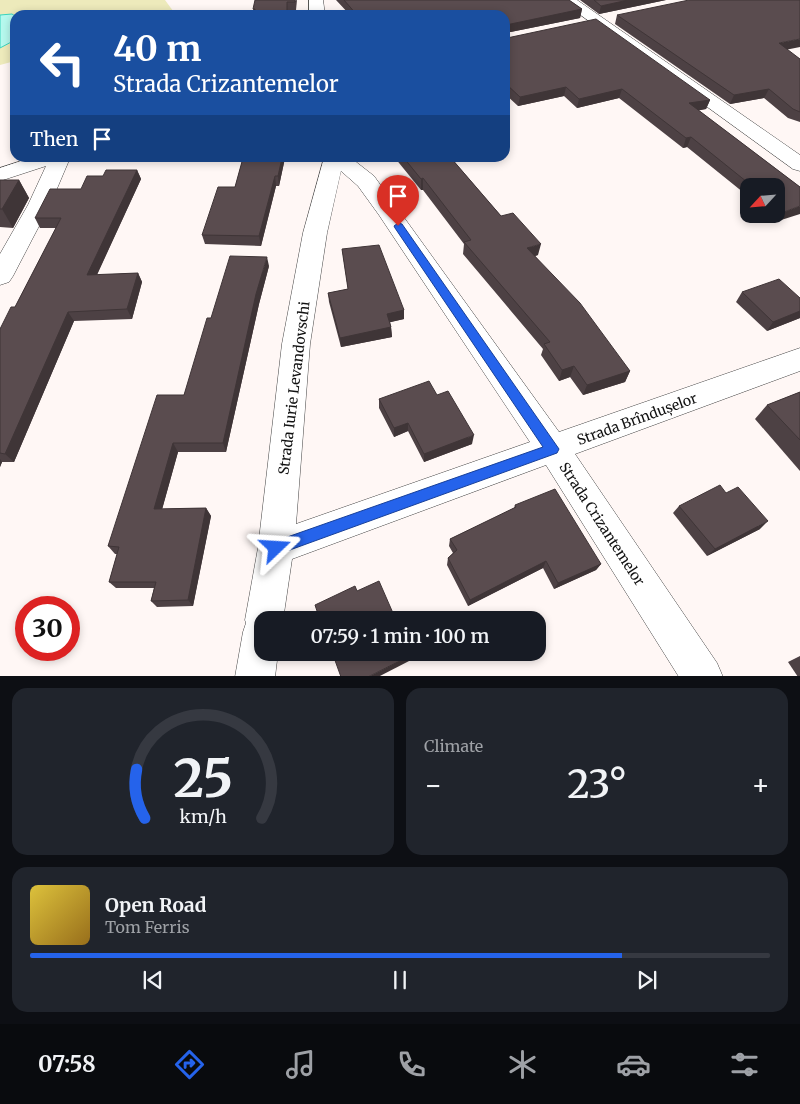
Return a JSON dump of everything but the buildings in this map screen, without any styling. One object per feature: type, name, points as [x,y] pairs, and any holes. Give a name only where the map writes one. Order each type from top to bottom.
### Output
[{"type":"street","points":[[567,0],[800,165]]},
{"type":"street","points":[[579,24],[615,16]]},
{"type":"street","points":[[0,175],[37,162]]},
{"type":"street","points":[[0,276],[39,205],[58,162]]},
{"type":"street","name":"Strada Iurie Levandovschi","points":[[266,611],[276,548],[296,344],[315,232],[333,162]]},
{"type":"street","name":"Strada Crizantemelor","points":[[344,162],[366,181],[387,210],[553,449],[703,676]]},
{"type":"street","name":"Strada Brîndușelor","points":[[276,548],[800,359]]},
{"type":"street","points":[[255,676],[257,661]]},
{"type":"shaded area","points":[[0,0],[165,0],[172,10],[10,10],[10,62],[0,65]]},
{"type":"water","points":[[10,14],[10,43],[0,48],[0,15]]},
{"type":"route","points":[[276,548],[553,449],[398,226]]}]
